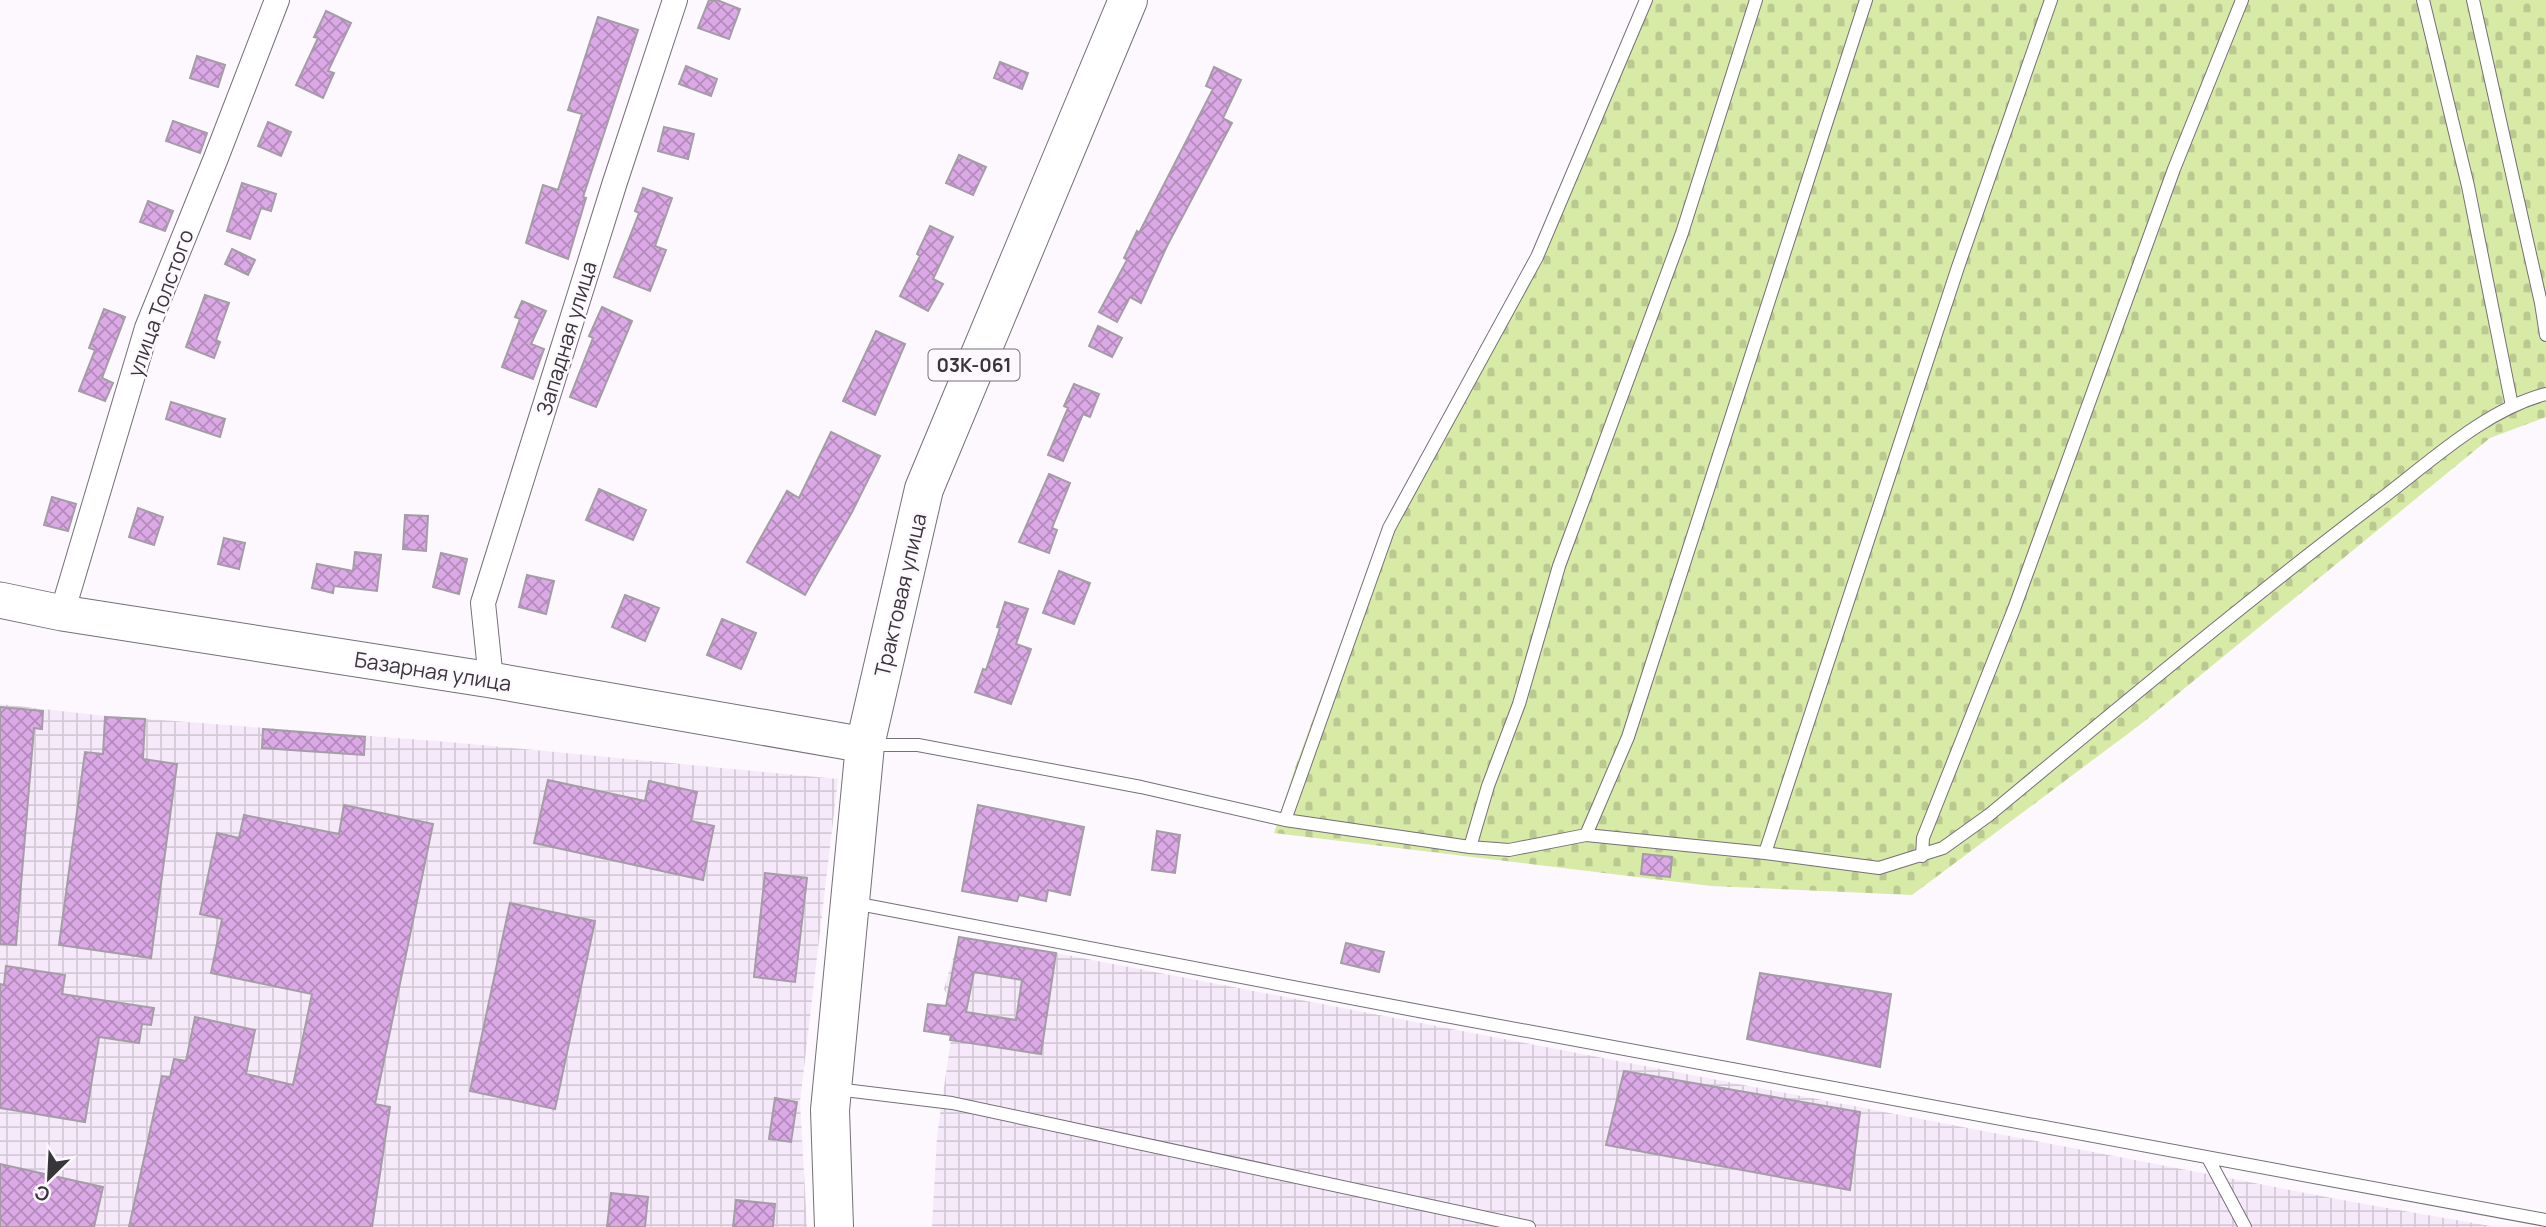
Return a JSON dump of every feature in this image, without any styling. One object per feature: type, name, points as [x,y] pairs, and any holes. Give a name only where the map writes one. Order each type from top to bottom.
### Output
[{"type":"main road","name":"Трактовая улица","points":[[834,1227],[830,1110],[865,745],[924,489],[1128,0]]},
{"type":"street","name":"улица Толстого","points":[[62,613],[147,328],[277,0]]},
{"type":"street","name":"Западная улица","points":[[491,680],[483,603],[675,0]]},
{"type":"street","name":"Базарная улица","points":[[0,600],[62,613],[491,680],[865,745]]},
{"type":"lane","points":[[1285,820],[1389,528],[1537,257],[1646,0]]},
{"type":"lane","points":[[1470,847],[1488,786],[1519,704],[1559,566],[1682,233],[1756,0]]},
{"type":"lane","points":[[1586,835],[1628,737],[1866,0]]},
{"type":"lane","points":[[1765,853],[1958,267],[2051,0]]},
{"type":"lane","points":[[1922,856],[1923,838],[2014,609],[2174,169],[2242,0]]},
{"type":"lane","points":[[2423,0],[2468,186],[2512,407]]},
{"type":"lane","points":[[2473,0],[2546,335]]},
{"type":"lane","points":[[865,745],[918,745],[1141,787],[1285,820],[1470,847],[1509,850],[1586,835],[1765,853],[1879,868],[1943,848],[1989,815],[2310,553],[2478,426],[2527,399],[2546,394]]},
{"type":"lane","points":[[850,902],[1433,1014],[2546,1220]]},
{"type":"lane","points":[[832,1088],[952,1103],[1529,1227]]},
{"type":"lane","points":[[2208,1158],[2245,1227]]},
{"type":"shaded area","points":[[0,704],[96,715],[461,743],[838,779],[800,1102],[807,1227],[0,1227]]},
{"type":"shaded area","points":[[959,937],[1056,953],[2353,1202],[2496,1227],[932,1227],[937,1136],[955,1011],[944,989]]},
{"type":"green space","points":[[1639,0],[2546,0],[2546,417],[2490,438],[2141,724],[1912,895],[1711,886],[1274,833],[1383,527],[1532,255]]},
{"type":"building","points":[[709,0],[717,0],[740,9],[729,39],[698,28]]},
{"type":"building","points":[[326,11],[351,23],[328,71],[334,73],[323,98],[296,85],[318,38],[314,37]]},
{"type":"building","points":[[598,17],[638,30],[583,197],[586,198],[568,259],[526,243],[543,185],[558,190],[582,114],[568,110]]},
{"type":"building","points":[[197,56],[225,65],[218,87],[190,78]]},
{"type":"building","points":[[1000,62],[1028,73],[1022,89],[994,78]]},
{"type":"building","points":[[686,66],[717,79],[711,96],[679,84]]},
{"type":"building","points":[[1214,67],[1241,80],[1223,118],[1232,123],[1167,246],[1141,303],[1130,297],[1117,322],[1099,312],[1127,260],[1124,258],[1137,231],[1139,233],[1213,89],[1206,86]]},
{"type":"building","points":[[173,121],[207,133],[200,153],[166,141]]},
{"type":"building","points":[[268,122],[291,132],[281,156],[258,146]]},
{"type":"building","points":[[664,127],[694,134],[688,159],[658,151]]},
{"type":"building","points":[[959,155],[986,167],[973,195],[946,183]]},
{"type":"building","points":[[242,183],[276,194],[271,211],[261,208],[250,239],[227,231]]},
{"type":"building","points":[[643,188],[672,198],[655,246],[666,250],[650,291],[614,277],[639,213],[635,211]]},
{"type":"building","points":[[148,201],[173,211],[165,231],[140,222]]},
{"type":"building","points":[[930,226],[953,237],[933,279],[943,284],[928,311],[900,296],[920,256],[917,254]]},
{"type":"building","points":[[232,249],[255,260],[248,275],[225,264]]},
{"type":"building","points":[[205,295],[229,303],[216,340],[220,342],[214,358],[186,347]]},
{"type":"building","points":[[522,301],[546,311],[531,344],[544,349],[533,379],[502,367],[520,319],[515,317]]},
{"type":"building","points":[[602,307],[632,321],[596,407],[570,397],[593,338],[589,336]]},
{"type":"building","points":[[104,309],[125,317],[102,378],[113,383],[105,401],[79,391],[95,350],[89,348]]},
{"type":"building","points":[[1098,326],[1122,338],[1112,357],[1089,346]]},
{"type":"building","points":[[876,331],[905,344],[875,415],[843,401]]},
{"type":"building","points":[[1074,384],[1099,394],[1090,417],[1083,414],[1063,461],[1048,455],[1068,408],[1064,406]]},
{"type":"building","points":[[171,402],[225,419],[220,437],[166,419]]},
{"type":"building","points":[[831,432],[880,456],[805,595],[747,562],[787,491],[799,498]]},
{"type":"building","points":[[1049,474],[1070,483],[1052,528],[1057,530],[1049,553],[1019,542]]},
{"type":"building","points":[[599,489],[646,510],[633,540],[586,520]]},
{"type":"building","points":[[52,497],[76,504],[68,531],[44,525]]},
{"type":"building","points":[[138,508],[163,517],[154,545],[129,537]]},
{"type":"building","points":[[405,515],[428,516],[426,551],[403,549]]},
{"type":"building","points":[[224,538],[245,543],[239,569],[218,564]]},
{"type":"building","points":[[355,552],[381,555],[377,591],[334,586],[333,593],[312,588],[317,564],[353,571]]},
{"type":"building","points":[[441,553],[467,559],[459,594],[433,587]]},
{"type":"building","points":[[1059,571],[1090,583],[1074,624],[1043,613]]},
{"type":"building","points":[[527,575],[554,581],[546,614],[519,607]]},
{"type":"building","points":[[625,595],[659,608],[645,641],[612,627]]},
{"type":"building","points":[[1005,602],[1028,609],[1016,644],[1031,649],[1011,704],[975,692],[983,669],[986,670],[1000,628],[997,627]]},
{"type":"building","points":[[722,619],[756,633],[741,669],[707,655]]},
{"type":"building","points":[[0,707],[43,711],[42,729],[34,728],[16,945],[0,944]]},
{"type":"building","points":[[105,717],[145,719],[143,759],[177,764],[151,958],[59,945],[85,752],[103,754]]},
{"type":"building","points":[[263,729],[365,737],[364,755],[262,748]]},
{"type":"building","points":[[548,780],[645,801],[649,781],[697,792],[691,821],[714,826],[703,880],[534,843]]},
{"type":"building","points":[[344,805],[433,824],[375,1104],[390,1107],[372,1227],[129,1227],[162,1076],[170,1077],[174,1059],[186,1061],[195,1017],[255,1030],[246,1074],[293,1085],[312,994],[211,973],[222,919],[200,914],[217,833],[239,838],[244,815],[339,834]]},
{"type":"building","points":[[978,805],[1084,827],[1070,895],[1048,890],[1046,901],[1019,895],[1017,901],[962,891]]},
{"type":"building","points":[[1157,831],[1180,835],[1175,873],[1152,870]]},
{"type":"building","points":[[1643,854],[1672,857],[1670,877],[1641,874]]},
{"type":"building","points":[[765,873],[807,878],[795,982],[754,977]]},
{"type":"building","points":[[510,903],[595,921],[555,1109],[470,1091]]},
{"type":"building","points":[[959,937],[1056,953],[1041,1054],[950,1040],[951,1035],[924,1031],[928,1004],[946,1006]],"holes":[[[974,972],[1022,980],[1016,1020],[966,1012]]]},
{"type":"building","points":[[1346,943],[1384,952],[1379,972],[1341,963]]},
{"type":"building","points":[[6,966],[65,975],[62,994],[154,1008],[151,1025],[142,1024],[139,1043],[99,1037],[85,1122],[0,1108],[0,984],[4,985]]},
{"type":"building","points":[[1760,973],[1891,994],[1880,1067],[1747,1039]]},
{"type":"building","points":[[1624,1071],[1860,1112],[1850,1190],[1606,1145]]},
{"type":"building","points":[[775,1098],[797,1102],[791,1142],[769,1139]]},
{"type":"building","points":[[0,1164],[103,1187],[94,1227],[0,1227]]},
{"type":"building","points":[[611,1193],[648,1197],[645,1227],[607,1227]]},
{"type":"building","points":[[736,1200],[775,1204],[773,1227],[733,1227]]}]
